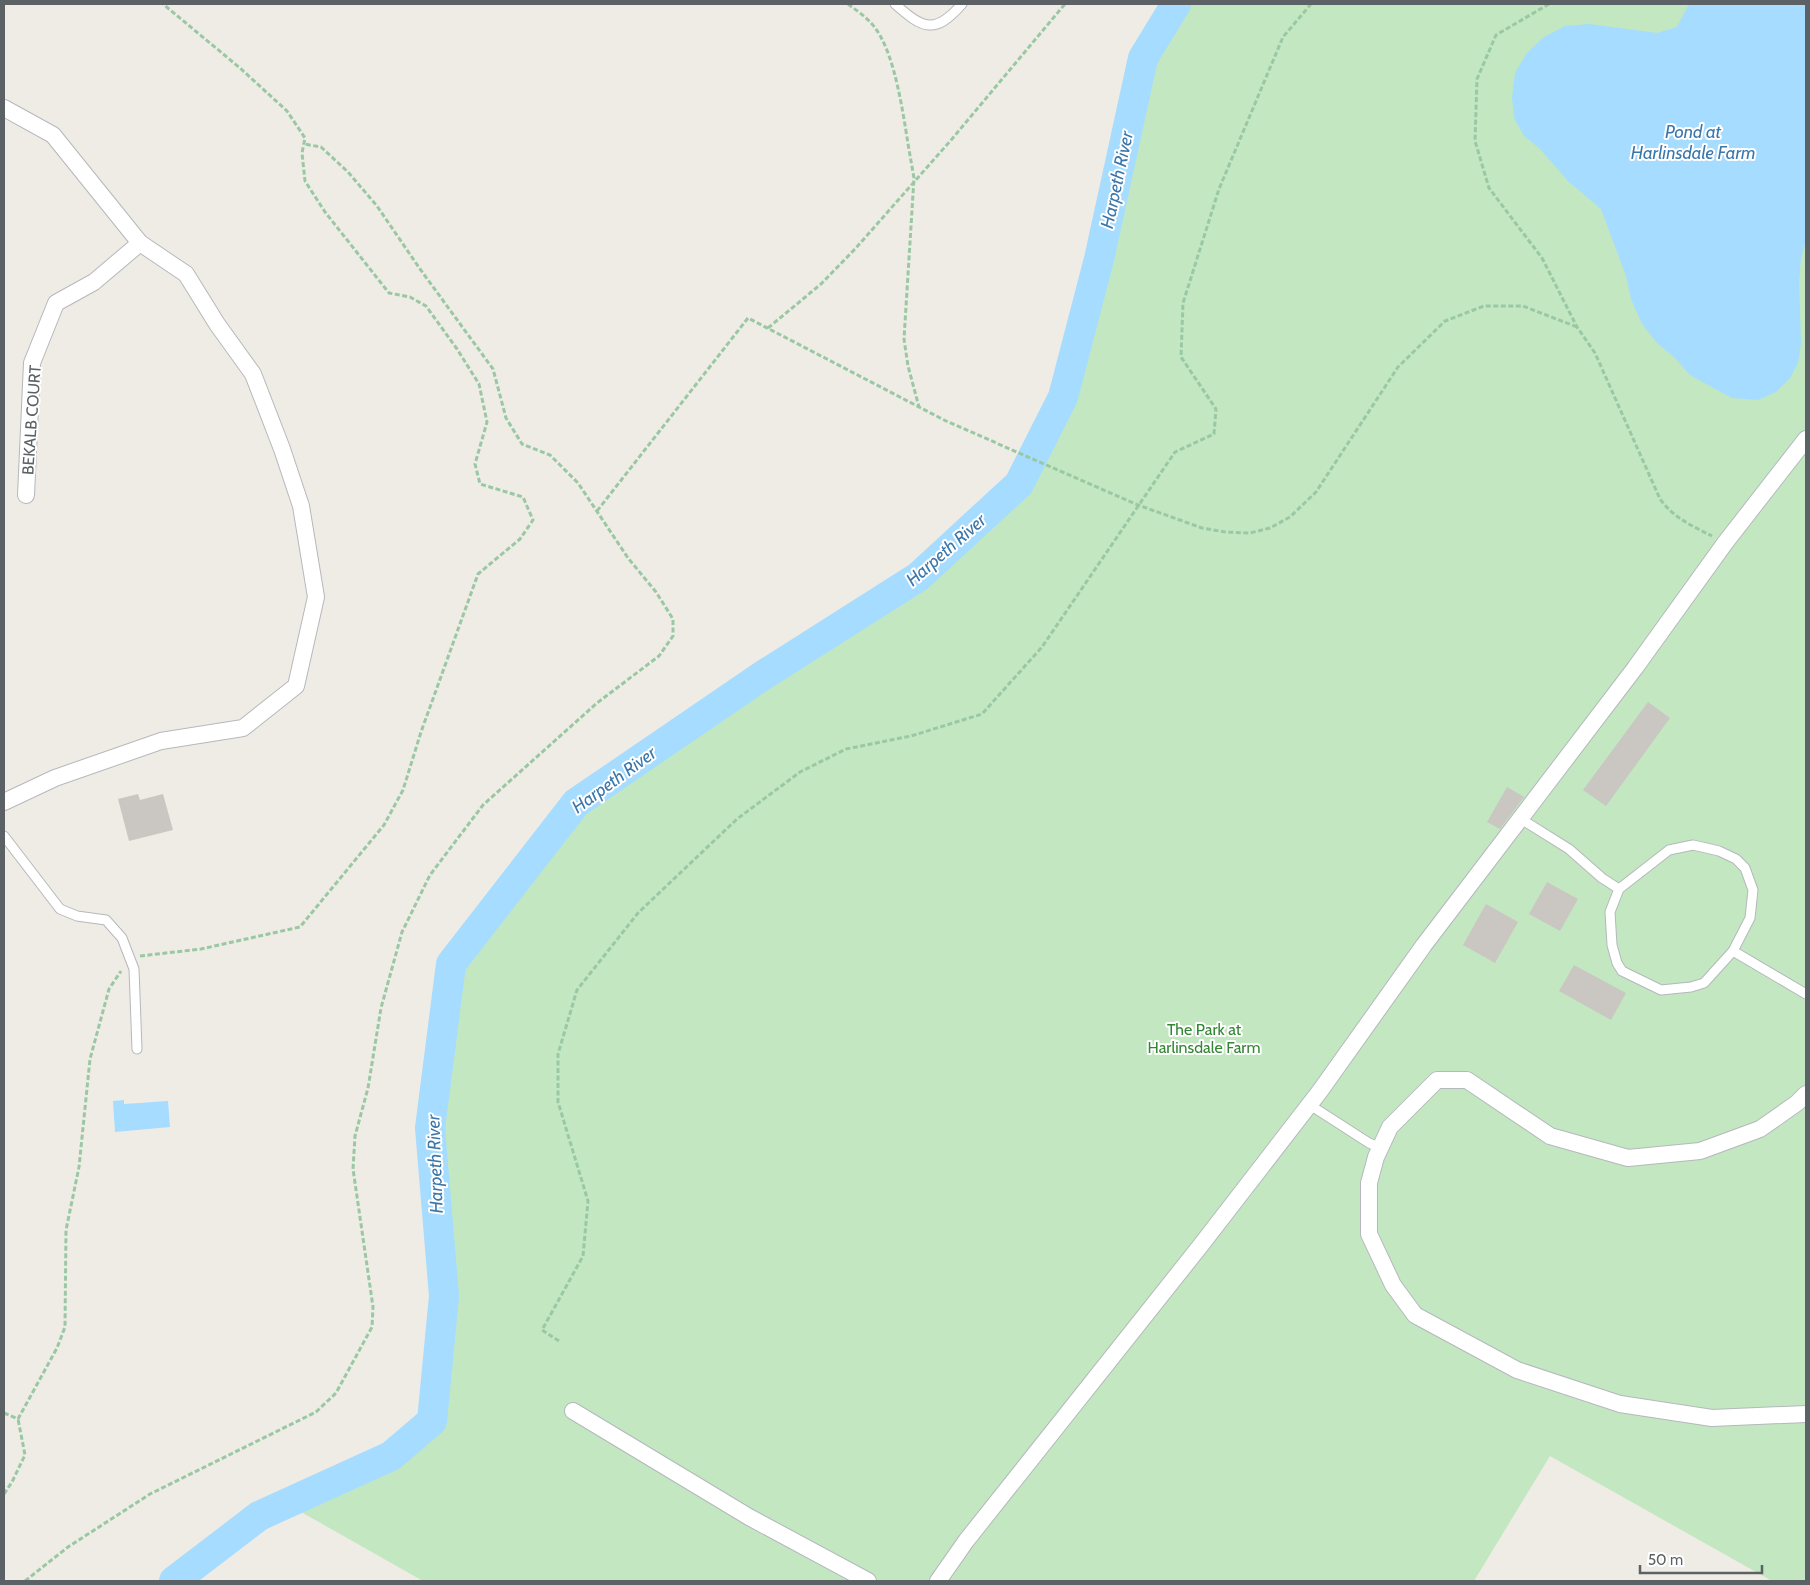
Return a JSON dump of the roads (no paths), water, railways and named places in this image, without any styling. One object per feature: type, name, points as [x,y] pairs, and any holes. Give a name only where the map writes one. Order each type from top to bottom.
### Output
[{"type":"street","points":[[4,108],[53,134],[140,244],[186,274],[217,324],[253,374],[282,449],[301,506],[316,596],[296,686],[243,728],[161,741],[55,778],[4,802]]},
{"type":"street","name":"BEKALB COURT","points":[[26,495],[32,363],[56,303],[94,282],[140,244]]},
{"type":"street","points":[[938,1581],[966,1541],[1201,1245],[1310,1104],[1424,945],[1635,668],[1725,543],[1806,439]]},
{"type":"street","points":[[1806,1094],[1797,1103],[1760,1129],[1700,1151],[1628,1158],[1550,1136],[1467,1080],[1437,1080],[1390,1127],[1380,1148],[1369,1183],[1369,1234],[1393,1285],[1415,1315],[1518,1370],[1620,1404],[1712,1418],[1806,1414]]},
{"type":"street","points":[[573,1411],[748,1517],[868,1581]]},
{"type":"lane","points":[[895,4],[910,17],[920,22],[937,25],[950,18],[962,4]]},
{"type":"lane","points":[[1521,819],[1569,849],[1602,878],[1619,888]]},
{"type":"lane","points":[[4,836],[60,909],[77,916],[106,920],[122,938],[134,970],[137,1049]]},
{"type":"lane","points":[[1693,846],[1720,851],[1736,859],[1745,868],[1753,890],[1750,918],[1733,951],[1704,982],[1691,987],[1661,990],[1622,971],[1617,964],[1612,946],[1610,912],[1619,888],[1669,850],[1693,846]]},
{"type":"lane","points":[[1733,951],[1806,994]]},
{"type":"lane","points":[[1310,1104],[1369,1143],[1380,1148]]},
{"type":"water","name":"Pond at Harlinsdale Farm","points":[[1689,4],[1806,4],[1806,241],[1801,258],[1799,282],[1801,343],[1798,363],[1790,378],[1776,392],[1758,400],[1732,398],[1690,375],[1674,357],[1658,344],[1642,324],[1631,299],[1626,276],[1601,209],[1569,182],[1539,148],[1524,136],[1514,118],[1512,97],[1515,73],[1526,54],[1544,37],[1565,26],[1589,24],[1657,33],[1677,27]]},
{"type":"water","points":[[124,1100],[124,1104],[168,1101],[170,1127],[115,1132],[113,1101]]},
{"type":"waterway","name":"Harpeth River","points":[[174,1581],[259,1516],[391,1456],[432,1421],[444,1296],[430,1128],[451,964],[576,803],[765,674],[918,577],[1019,484],[1063,397],[1099,259],[1143,58],[1176,4]]},
{"type":"park label","name":"The Park at Harlinsdale Farm","points":[[1204,1038]]}]
